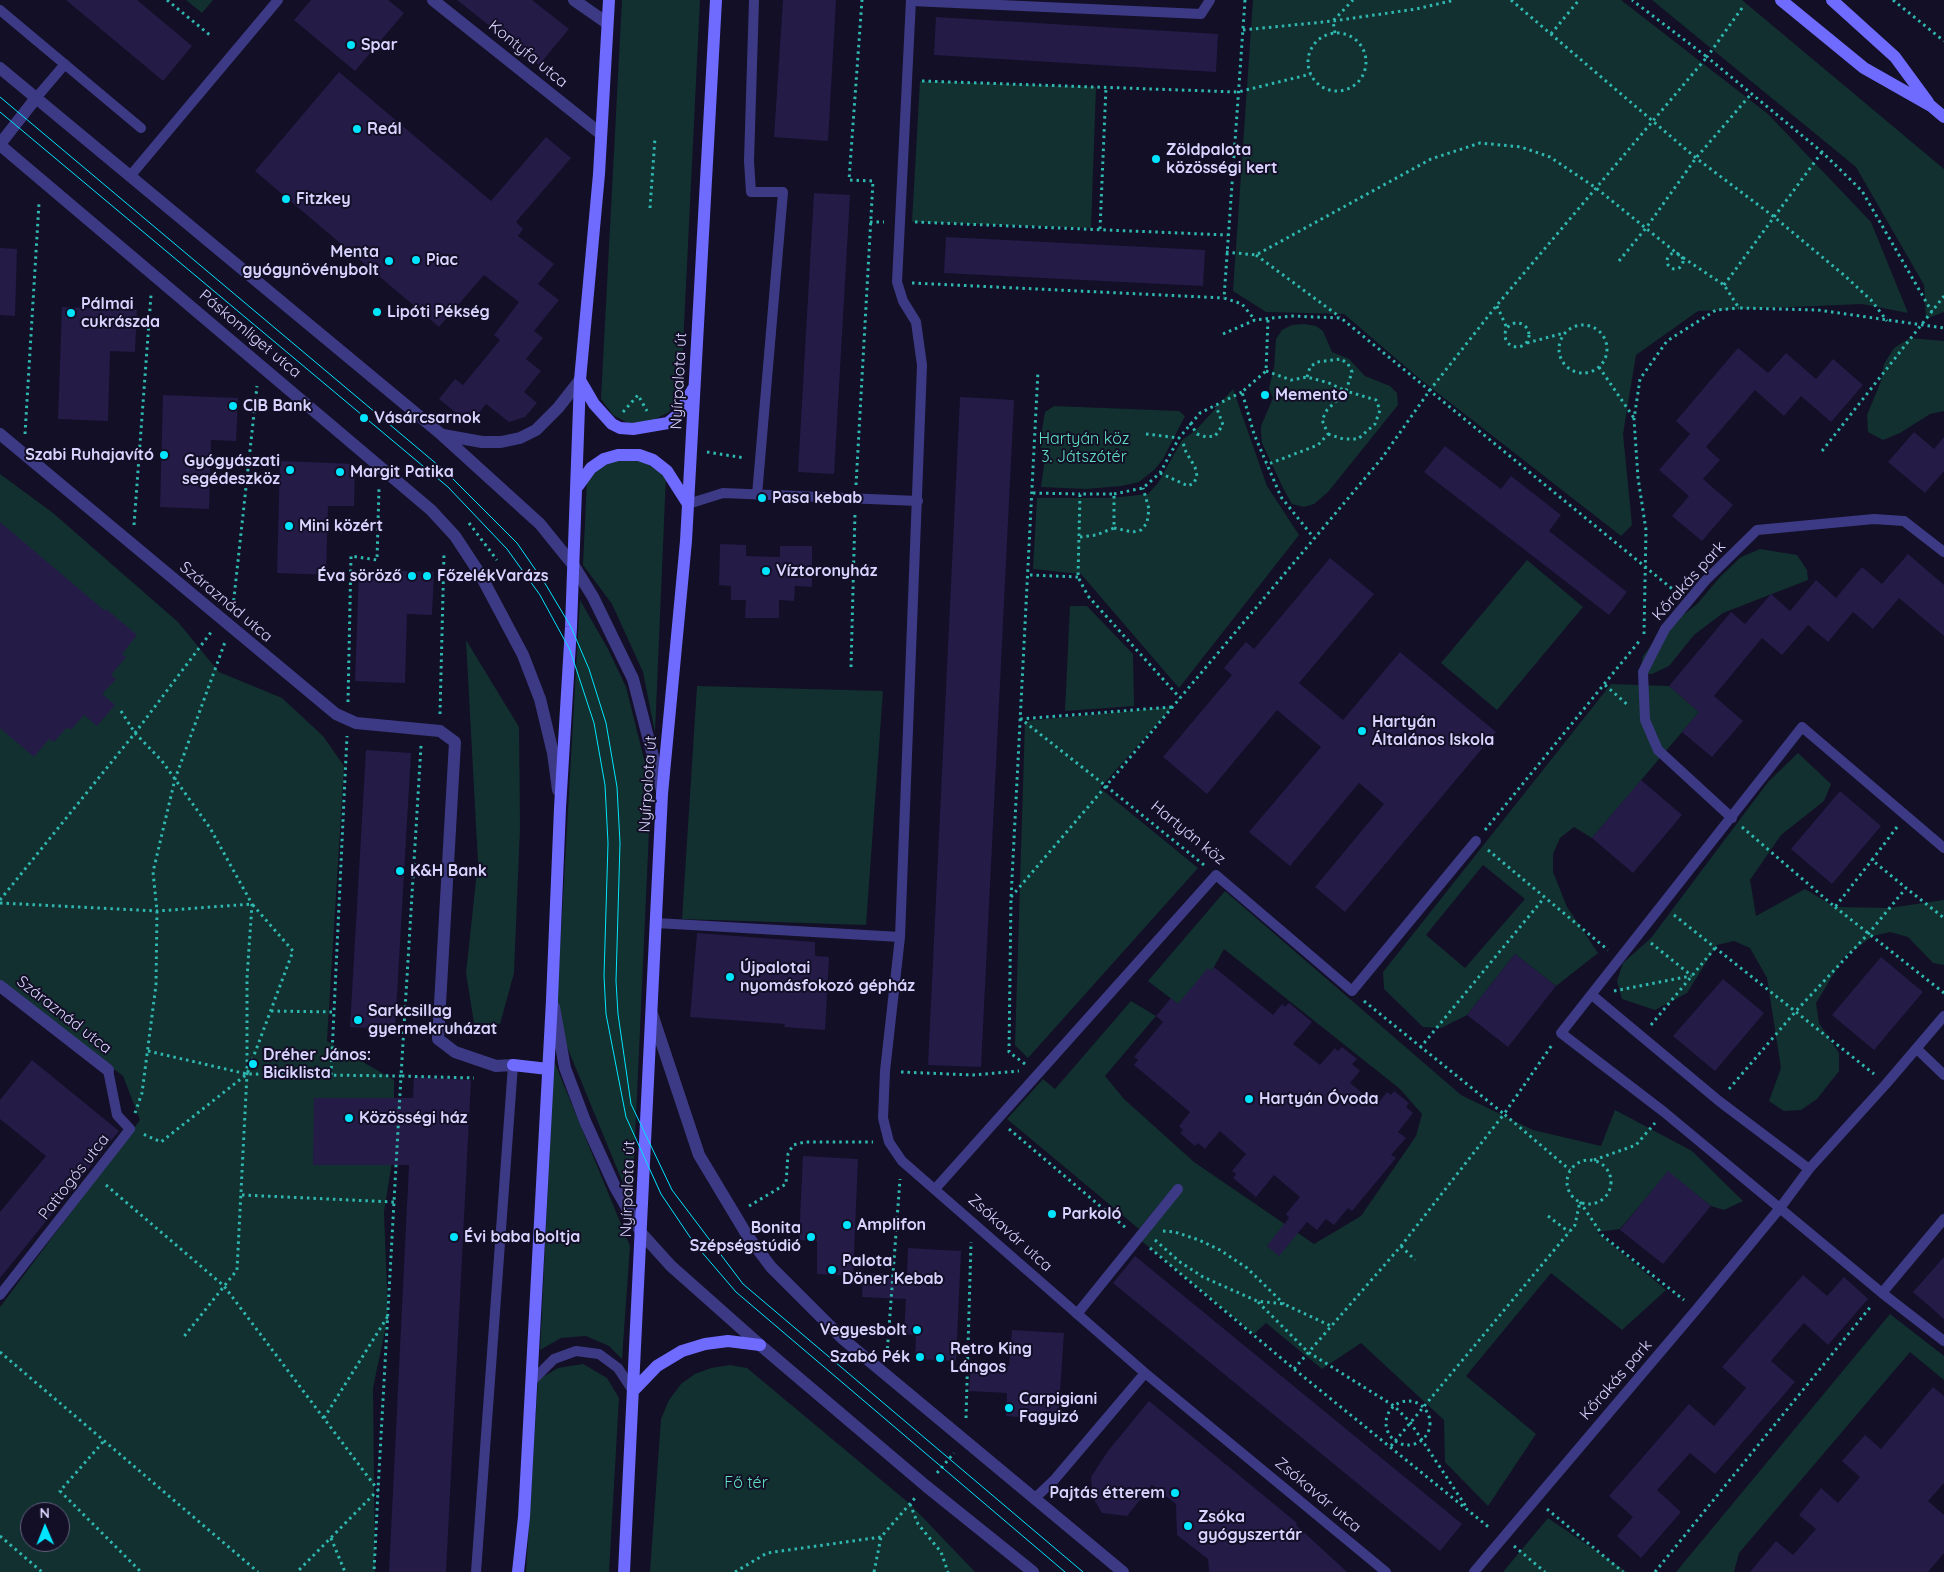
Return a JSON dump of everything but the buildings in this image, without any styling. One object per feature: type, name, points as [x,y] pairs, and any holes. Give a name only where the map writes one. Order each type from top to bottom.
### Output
[{"type":"main road","points":[[518,1572],[524,1517],[552,1000],[560,808],[578,486],[580,380],[601,134],[609,0]]},
{"type":"main road","name":"Nyírpalota út","points":[[624,1572],[662,794],[688,504],[716,0]]},
{"type":"main road","points":[[1781,0],[1864,68],[1931,106],[1944,117]]},
{"type":"main road","points":[[1832,0],[1895,57],[1931,106]]},
{"type":"main road","points":[[580,380],[594,404],[612,424],[620,428],[633,429],[668,423],[679,414],[694,387]]},
{"type":"main road","points":[[578,486],[592,468],[604,460],[618,454],[639,455],[653,460],[667,471],[688,504]]},
{"type":"main road","points":[[513,1065],[548,1070]]},
{"type":"main road","points":[[633,1391],[657,1366],[682,1351],[705,1344],[728,1341],[760,1345]]},
{"type":"street","name":"Kontyfa utca","points":[[433,0],[601,134]]},
{"type":"street","points":[[574,0],[607,23]]},
{"type":"street","points":[[0,68],[132,175],[442,435],[540,524],[574,566],[594,597],[633,679],[662,794]]},
{"type":"street","points":[[0,145],[36,98]]},
{"type":"street","name":"Páskomliget utca","points":[[0,145],[380,466],[431,510],[456,536],[480,574],[523,655],[537,690],[553,752],[560,808]]},
{"type":"street","points":[[442,435],[482,442],[501,442],[520,438],[536,430],[558,408],[580,380]]},
{"type":"street","name":"Száraznád utca","points":[[0,434],[336,714],[356,723],[440,731],[455,742],[438,1039],[455,1052],[463,1055],[496,1066],[513,1065]]},
{"type":"street","name":"Száraznád utca","points":[[0,986],[108,1070]]},
{"type":"street","points":[[552,1000],[565,1068],[615,1187],[642,1234],[671,1266],[760,1345],[926,1486],[1033,1572]]},
{"type":"street","points":[[651,1009],[699,1155],[738,1222],[771,1267],[843,1340],[1122,1572]]},
{"type":"lane","points":[[132,175],[278,0]]},
{"type":"lane","points":[[754,0],[749,161],[751,192],[783,192],[757,495]]},
{"type":"lane","points":[[1210,0],[1201,14],[911,0],[896,282],[903,301],[916,322],[922,366],[900,937],[885,1071],[883,1118],[889,1142],[902,1161],[935,1189],[998,1118],[1035,1072],[1216,875]]},
{"type":"lane","points":[[0,10],[142,128]]},
{"type":"lane","points":[[36,98],[65,64]]},
{"type":"lane","points":[[688,504],[724,493],[918,501]]},
{"type":"lane","name":"Kőrakás park","points":[[1732,818],[1658,750],[1645,720],[1643,672],[1664,630],[1705,581],[1756,530],[1874,519],[1904,520],[1944,552]]},
{"type":"lane","points":[[1944,848],[1802,727],[1621,960],[1561,1033],[1664,1112],[1882,1293],[1944,1341]]},
{"type":"lane","points":[[1352,991],[1476,841]]},
{"type":"lane","name":"Hartyán köz","points":[[1216,875],[1352,991]]},
{"type":"lane","points":[[656,923],[900,937]]},
{"type":"lane","points":[[1592,995],[1719,1100],[1809,1169]]},
{"type":"lane","name":"Kőrakás park","points":[[1474,1572],[1696,1310],[1780,1208],[1809,1169],[1917,1049],[1944,1016]]},
{"type":"lane","points":[[1917,1049],[1944,1075]]},
{"type":"lane","points":[[476,1572],[513,1065]]},
{"type":"lane","name":"Pattogós utca","points":[[0,1295],[130,1129],[117,1115],[108,1070]]},
{"type":"lane","name":"Zsókavár utca","points":[[935,1189],[1145,1373],[1386,1572]]},
{"type":"lane","points":[[1076,1314],[1178,1189]]},
{"type":"lane","points":[[1882,1293],[1944,1218]]},
{"type":"lane","points":[[531,1382],[554,1359],[576,1351],[599,1354],[618,1368],[633,1391]]},
{"type":"lane","points":[[1035,1498],[1055,1479],[1145,1373]]},
{"type":"path","points":[[167,0],[211,36]]},
{"type":"path","points":[[851,667],[856,499],[873,181],[849,180],[862,0]]},
{"type":"path","points":[[1224,298],[1245,0]]},
{"type":"path","points":[[1333,21],[1353,0]]},
{"type":"path","points":[[1243,30],[1333,21],[1416,9],[1455,0]]},
{"type":"path","points":[[1511,0],[1696,158],[1773,216],[1871,300],[1888,321]]},
{"type":"path","points":[[1551,34],[1579,0]]},
{"type":"path","points":[[1632,0],[1752,93],[1822,152],[1862,191],[1932,312]]},
{"type":"path","points":[[1893,0],[1944,42]]},
{"type":"path","points":[[1011,898],[1382,458],[1430,390],[1497,305],[1706,57],[1742,8]]},
{"type":"path","points":[[1333,21],[1336,33]]},
{"type":"path","points":[[1336,33],[1354,38],[1360,45],[1366,63],[1359,80],[1343,90],[1324,88],[1311,74],[1308,56],[1318,40],[1336,33]]},
{"type":"path","points":[[908,81],[1238,92],[1311,74]]},
{"type":"path","points":[[1100,229],[1106,88]]},
{"type":"path","points":[[1619,261],[1646,228],[1696,158],[1752,93]]},
{"type":"path","points":[[650,208],[655,138]]},
{"type":"path","points":[[1256,255],[1431,159],[1480,142],[1521,146],[1550,157],[1596,188],[1679,255],[1724,285],[1739,308]]},
{"type":"path","points":[[1724,285],[1822,152]]},
{"type":"path","points":[[24,455],[39,202]]},
{"type":"path","points":[[900,222],[1227,235]]},
{"type":"path","points":[[1226,252],[1256,255],[1342,318],[1678,593],[1672,600]]},
{"type":"path","points":[[1673,253],[1679,255],[1683,259],[1682,264],[1679,268],[1671,268],[1667,262],[1668,256],[1673,253]]},
{"type":"path","points":[[896,282],[1224,298],[1242,304],[1255,320]]},
{"type":"path","points":[[132,545],[151,295]]},
{"type":"path","points":[[1822,451],[1944,296]]},
{"type":"path","points":[[1497,305],[1507,328]]},
{"type":"path","points":[[1644,635],[1646,530],[1638,478],[1634,419],[1640,379],[1667,341],[1716,310],[1739,308],[1818,310],[1944,328]]},
{"type":"path","points":[[1223,334],[1255,320],[1291,316],[1342,318]]},
{"type":"path","points":[[1033,493],[1114,494],[1143,488],[1160,473],[1190,423],[1200,413],[1242,392],[1266,371],[1268,320]]},
{"type":"path","points":[[1526,343],[1530,336],[1525,325],[1513,323],[1507,328],[1504,336],[1508,344],[1520,347],[1526,343],[1565,332],[1578,325],[1586,325],[1600,332],[1604,338],[1607,353],[1599,367],[1584,373],[1568,369],[1562,363],[1558,346],[1565,332]]},
{"type":"path","points":[[1266,371],[1291,380],[1307,377],[1329,383],[1346,391],[1376,400],[1380,410],[1375,424],[1358,439],[1343,439],[1328,434],[1322,420],[1327,410],[1346,391],[1352,372],[1348,364],[1341,359],[1317,362],[1310,367],[1307,377]]},
{"type":"path","points":[[1599,367],[1634,419]]},
{"type":"path","points":[[1035,1072],[1009,1052],[1011,898],[1030,575],[1038,371]]},
{"type":"path","points":[[122,711],[135,733],[162,761],[175,780],[210,828],[252,904],[293,951],[247,1074],[161,1142],[130,1129],[142,1092],[156,985],[157,911],[154,872],[175,780],[226,623],[257,386]]},
{"type":"path","points":[[1242,392],[1247,415],[1266,465],[1281,497],[1314,538]]},
{"type":"path","points":[[1190,423],[1197,434],[1206,437],[1215,436],[1223,425],[1216,406]]},
{"type":"path","points":[[1146,434],[1180,439]]},
{"type":"path","points":[[1266,465],[1318,445],[1328,434]]},
{"type":"path","points":[[1160,473],[1188,486],[1194,483],[1197,476],[1195,467],[1180,439]]},
{"type":"path","points":[[705,452],[761,460]]},
{"type":"path","points":[[331,1075],[347,719],[352,556],[377,560],[379,483]]},
{"type":"path","points":[[1080,537],[1096,535],[1114,528],[1133,532],[1141,530],[1147,523],[1149,509],[1143,488]]},
{"type":"path","points":[[1080,494],[1078,577],[1088,596],[1180,698]]},
{"type":"path","points":[[1114,494],[1114,528]]},
{"type":"path","points":[[440,731],[444,547]]},
{"type":"path","points":[[1030,575],[1078,577]]},
{"type":"path","points":[[0,902],[226,623]]},
{"type":"path","points":[[1621,960],[1476,841],[1649,628]]},
{"type":"path","points":[[1021,719],[1172,707]]},
{"type":"path","name":"Hartyán köz","points":[[1021,719],[1216,875]]},
{"type":"path","points":[[374,1572],[422,729]]},
{"type":"path","points":[[1835,907],[1906,815]]},
{"type":"path","points":[[1732,818],[1835,907],[1944,993]]},
{"type":"path","points":[[1872,860],[1944,918]]},
{"type":"path","points":[[1719,1100],[1796,1012],[1869,933],[1906,888]]},
{"type":"path","points":[[1420,1048],[1544,898]]},
{"type":"path","points":[[0,902],[157,911],[252,904]]},
{"type":"path","points":[[182,1340],[237,1270],[247,1074],[247,978],[252,904]]},
{"type":"path","points":[[1662,906],[1886,1084]]},
{"type":"path","points":[[1640,935],[1692,976]]},
{"type":"path","points":[[1641,1037],[1715,948]]},
{"type":"path","points":[[1592,995],[1692,976]]},
{"type":"path","points":[[1352,991],[1570,1170]]},
{"type":"path","points":[[270,1010],[334,1012]]},
{"type":"path","points":[[1294,1369],[1401,1246],[1504,1114],[1561,1033]]},
{"type":"path","points":[[148,1051],[247,1074],[477,1078]]},
{"type":"path","points":[[885,1071],[974,1076],[1035,1072]]},
{"type":"path","points":[[1664,1112],[1636,1145],[1593,1160],[1580,1162],[1570,1170],[1568,1190],[1572,1196],[1580,1201],[1603,1236],[1696,1310]]},
{"type":"path","points":[[998,1118],[1294,1369],[1545,1572]]},
{"type":"path","points":[[749,1206],[786,1184],[788,1154],[793,1145],[806,1142],[889,1142]]},
{"type":"path","points":[[1580,1201],[1597,1202],[1607,1193],[1610,1186],[1609,1173],[1605,1167],[1593,1160]]},
{"type":"path","points":[[885,1374],[902,1161]]},
{"type":"path","points":[[94,1174],[224,1286],[378,1490]]},
{"type":"path","points":[[242,1195],[394,1202]]},
{"type":"path","points":[[1391,1446],[1569,1232],[1574,1225],[1580,1201]]},
{"type":"path","points":[[1548,1216],[1569,1232]]},
{"type":"path","points":[[874,1572],[881,1537],[965,1441],[971,1219]]},
{"type":"path","points":[[1146,1230],[1159,1245],[1195,1272],[1258,1301],[1284,1304],[1331,1326]]},
{"type":"path","points":[[1146,1230],[1175,1232],[1200,1240],[1220,1250],[1247,1268],[1284,1304]]},
{"type":"path","points":[[1401,1246],[1415,1260]]},
{"type":"path","points":[[1655,1572],[1882,1293]]},
{"type":"path","points":[[1258,1301],[1308,1352],[1394,1406],[1410,1422],[1469,1511]]},
{"type":"path","points":[[324,1418],[388,1316]]},
{"type":"path","points":[[0,1352],[103,1442],[258,1572]]},
{"type":"path","points":[[1408,1401],[1423,1406],[1431,1421],[1429,1432],[1423,1441],[1409,1446],[1395,1441],[1390,1436],[1386,1424],[1389,1411],[1394,1406],[1408,1401]]},
{"type":"path","points":[[103,1442],[60,1491],[141,1572]]},
{"type":"path","points":[[297,1572],[378,1490]]},
{"type":"path","points":[[1535,1499],[1623,1572]]},
{"type":"path","points":[[910,1504],[918,1524],[941,1552],[948,1572]]},
{"type":"path","points":[[0,1536],[42,1572]]},
{"type":"path","points":[[735,1572],[766,1553],[881,1537]]},
{"type":"path","points":[[331,1538],[345,1572]]},
{"type":"green space","points":[[186,0],[213,0],[202,13]]},
{"type":"green space","points":[[622,0],[700,0],[681,387],[669,412],[646,424],[628,423],[613,415],[601,399]]},
{"type":"green space","points":[[1253,0],[1621,0],[1768,114],[1871,222],[1908,313],[1862,304],[1698,311],[1636,355],[1623,434],[1632,525],[1621,536],[1421,380],[1344,314],[1266,312],[1233,291]]},
{"type":"green space","points":[[1652,0],[1742,0],[1944,169],[1944,312],[1926,319],[1924,285],[1856,167]]},
{"type":"green space","points":[[920,81],[1096,87],[1091,228],[912,222]]},
{"type":"green space","points":[[1292,325],[1316,326],[1323,331],[1332,352],[1349,359],[1365,376],[1390,386],[1397,393],[1398,405],[1328,492],[1314,504],[1304,507],[1292,504],[1283,488],[1262,443],[1261,426],[1273,398],[1269,388],[1274,368],[1276,339],[1282,330]]},
{"type":"green space","points":[[1910,338],[1944,341],[1944,411],[1930,414],[1900,433],[1883,440],[1868,432],[1867,415],[1881,381],[1884,364],[1894,348]]},
{"type":"green space","points":[[1233,389],[1267,486],[1299,535],[1179,688],[1081,574],[1033,569],[1037,498],[1111,498],[1148,494],[1158,483],[1182,440],[1196,430]]},
{"type":"green space","name":"Hartyán köz 3. Játszótér","points":[[1054,406],[1179,411],[1185,416],[1163,459],[1155,469],[1139,482],[1121,486],[1086,489],[1041,487],[1044,465],[1040,443],[1045,412]]},
{"type":"green space","points":[[618,459],[638,459],[666,475],[655,733],[643,672],[612,604],[583,565],[587,479],[592,472]]},
{"type":"green space","points":[[0,474],[53,513],[178,622],[219,672],[282,698],[323,736],[344,766],[327,1041],[394,1080],[394,1149],[384,1212],[388,1316],[373,1388],[375,1572],[0,1572],[0,1307],[140,1120],[123,1076],[0,983]]},
{"type":"green space","points":[[1760,549],[1797,555],[1807,570],[1808,580],[1723,613],[1694,635],[1669,666],[1652,674],[1643,674],[1641,666],[1643,656],[1660,634],[1698,603],[1720,577],[1741,557]]},
{"type":"green space","points":[[1527,560],[1583,607],[1497,710],[1441,663]]},
{"type":"green space","points":[[580,600],[608,649],[626,687],[651,787],[632,1205],[556,1020]]},
{"type":"green space","points":[[1070,606],[1087,606],[1133,654],[1134,706],[1065,711]]},
{"type":"green space","points":[[466,640],[519,727],[520,828],[514,973],[500,1024],[474,1023],[466,973],[478,862]]},
{"type":"green space","points":[[1611,684],[1669,686],[1699,712],[1592,838],[1574,827],[1560,838],[1553,854],[1553,872],[1567,907],[1598,953],[1556,986],[1515,954],[1467,1015],[1441,1028],[1423,1027],[1384,989],[1383,972]],"holes":[[[1483,865],[1525,899],[1465,968],[1426,935]]]},
{"type":"green space","points":[[697,686],[883,691],[866,925],[682,919]]},
{"type":"green space","points":[[1172,707],[1100,788],[1198,868],[1028,1058],[1015,1045],[1025,721]]},
{"type":"green space","points":[[1798,753],[1831,784],[1824,801],[1781,835],[1750,880],[1756,916],[1805,889],[1835,907],[1889,908],[1944,900],[1944,965],[1933,963],[1908,937],[1890,932],[1873,936],[1844,957],[1816,1003],[1819,1023],[1839,1053],[1839,1071],[1817,1099],[1801,1110],[1784,1111],[1769,1101],[1781,1068],[1767,978],[1750,948],[1734,941],[1717,945],[1687,993],[1655,1010],[1622,999],[1617,981],[1623,963],[1651,938],[1768,782]]},
{"type":"green space","points":[[1225,891],[1461,1095],[1533,1130],[1601,1146],[1615,1110],[1692,1151],[1743,1201],[1724,1210],[1711,1206],[1668,1172],[1620,1229],[1597,1232],[1666,1290],[1622,1330],[1551,1273],[1466,1376],[1536,1434],[1488,1506],[1445,1462],[1444,1420],[1361,1343],[1322,1369],[1266,1323],[1254,1334],[1138,1238],[1173,1196],[1166,1196],[1139,1229],[1007,1119],[1043,1079],[1055,1089],[1131,1001],[1156,1016],[1105,1076],[1124,1099],[1194,1162],[1314,1244],[1361,1216],[1416,1136],[1422,1114],[1400,1089],[1224,949],[1214,967],[1211,971],[1208,969],[1182,1007],[1148,981]]},
{"type":"green space","points":[[554,1061],[630,1246],[622,1359],[609,1346],[586,1336],[561,1338],[540,1350]]},
{"type":"green space","points":[[1890,1314],[1944,1356],[1944,1380],[1910,1352],[1739,1553],[1734,1572],[1676,1572]]},
{"type":"green space","points":[[583,1364],[607,1378],[619,1398],[609,1572],[526,1572],[538,1380],[558,1368]]},
{"type":"green space","name":"Fő tér","points":[[730,1365],[747,1368],[910,1504],[975,1572],[650,1572],[661,1419],[669,1400],[681,1384],[695,1374],[711,1368]]},
{"type":"green space","points":[[1548,1518],[1627,1572],[1503,1572]]},
{"type":"tram line","points":[[0,97],[445,471],[517,543],[546,585],[571,627],[589,669],[606,723],[617,787],[620,843],[616,981],[618,1014],[631,1104],[672,1190],[743,1284],[1083,1572]]},
{"type":"tram line","points":[[0,112],[448,487],[507,549],[540,595],[570,650],[594,723],[605,785],[608,843],[604,976],[606,1014],[626,1117],[661,1194],[694,1243],[736,1292],[1065,1572]]},
{"type":"place","name":"Spar","points":[[351,45]]},
{"type":"place","name":"Reál","points":[[357,129]]},
{"type":"place","name":"Zöldpalota közösségi kert","points":[[1156,159]]},
{"type":"place","name":"Fitzkey","points":[[286,199]]},
{"type":"place","name":"Piac","points":[[416,260]]},
{"type":"place","name":"Menta gyógynövénybolt","points":[[389,261]]},
{"type":"place","name":"Lipóti Pékség","points":[[377,312]]},
{"type":"place","name":"Pálmai cukrászda","points":[[71,313]]},
{"type":"place","name":"Memento","points":[[1265,395]]},
{"type":"place","name":"CIB Bank","points":[[233,406]]},
{"type":"place","name":"Vásárcsarnok","points":[[364,418]]},
{"type":"place","name":"Szabi Ruhajavító","points":[[164,455]]},
{"type":"place","name":"Gyógyászati segédeszköz","points":[[290,470]]},
{"type":"place","name":"Margit Patika","points":[[340,472]]},
{"type":"place","name":"Pasa kebab","points":[[762,498]]},
{"type":"place","name":"Mini közért","points":[[289,526]]},
{"type":"place","name":"Víztoronyház","points":[[766,571]]},
{"type":"place","name":"Éva söröző","points":[[412,576]]},
{"type":"place","name":"FőzelékVarázs","points":[[427,576]]},
{"type":"place","name":"Hartyán Általános Iskola","points":[[1362,731]]},
{"type":"place","name":"K&H Bank","points":[[400,871]]},
{"type":"place","name":"Újpalotai nyomásfokozó gépház","points":[[730,977]]},
{"type":"place","name":"Sarkcsillag gyermekruházat","points":[[358,1020]]},
{"type":"place","name":"Dréher János: Biciklista","points":[[253,1064]]},
{"type":"place","name":"Hartyán Óvoda","points":[[1249,1099]]},
{"type":"place","name":"Közösségi ház","points":[[349,1118]]},
{"type":"place","name":"Parkoló","points":[[1052,1214]]},
{"type":"place","name":"Amplifon","points":[[847,1225]]},
{"type":"place","name":"Évi baba boltja","points":[[454,1237]]},
{"type":"place","name":"Bonita Szépségstúdió","points":[[811,1237]]},
{"type":"place","name":"Palota Döner Kebab","points":[[832,1270]]},
{"type":"place","name":"Vegyesbolt","points":[[917,1330]]},
{"type":"place","name":"Szabó Pék","points":[[920,1357]]},
{"type":"place","name":"Retro King Lángos","points":[[940,1358]]},
{"type":"place","name":"Carpigiani Fagyizó","points":[[1009,1408]]},
{"type":"place","name":"Pajtás étterem","points":[[1175,1493]]},
{"type":"place","name":"Zsóka gyógyszertár","points":[[1188,1526]]}]
